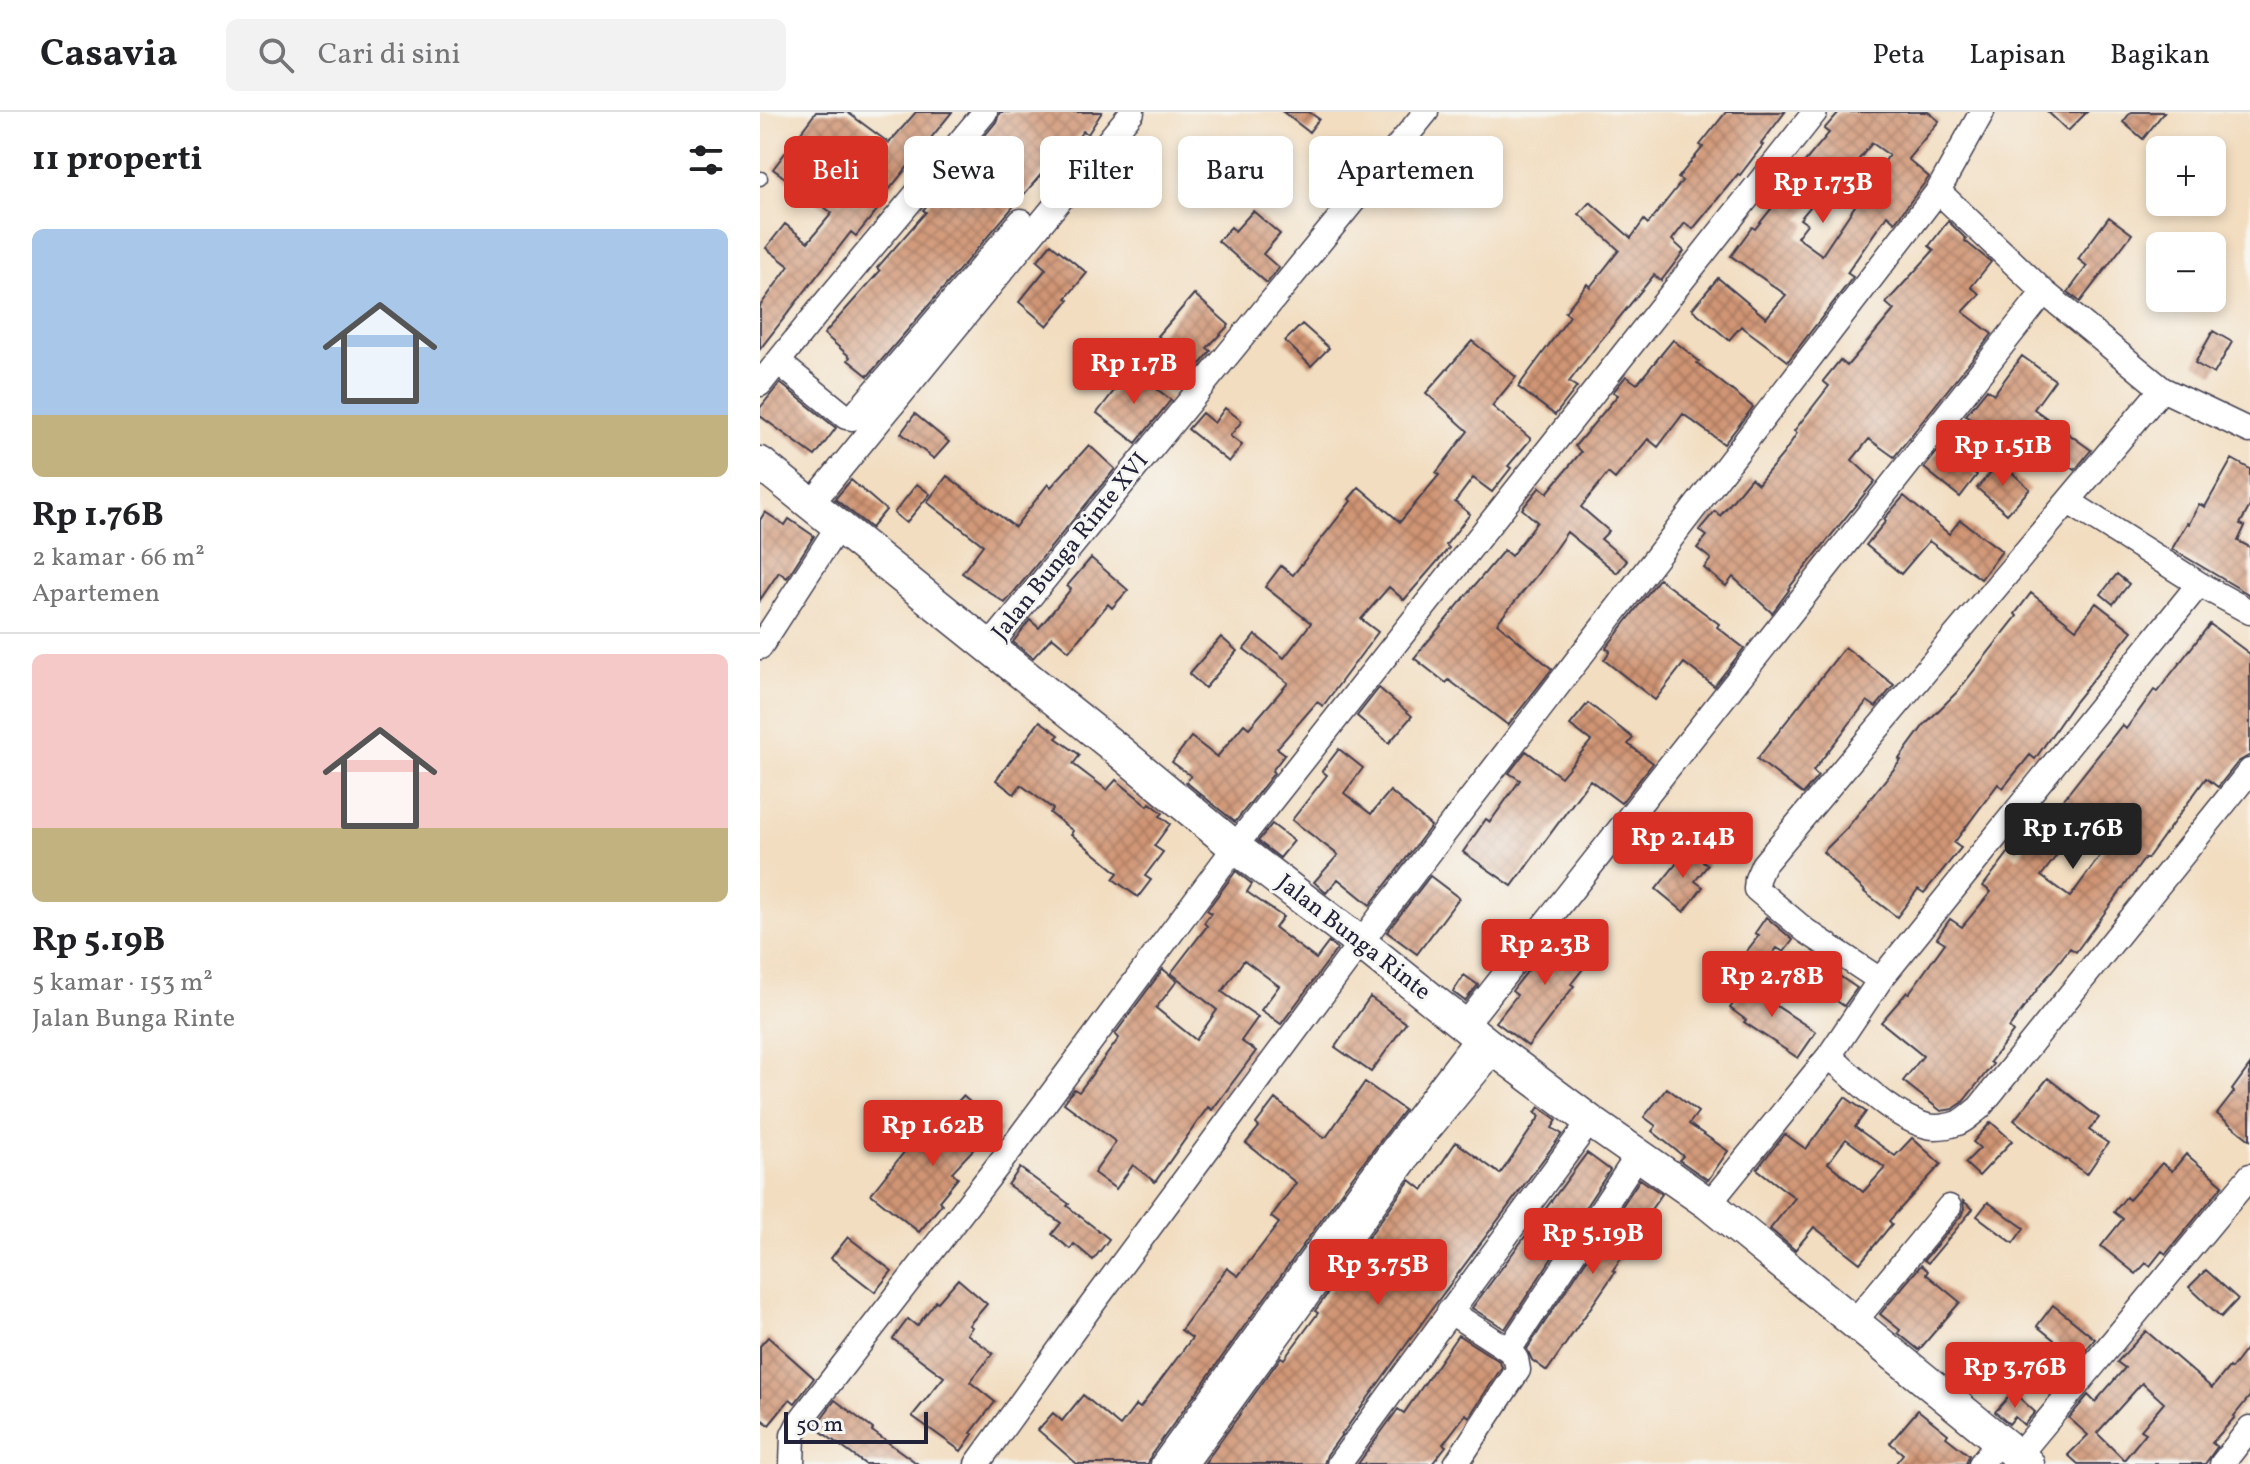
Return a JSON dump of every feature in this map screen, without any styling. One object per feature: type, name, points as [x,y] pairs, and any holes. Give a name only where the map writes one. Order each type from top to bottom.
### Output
[{"type":"street","points":[[760,384],[985,112]]},
{"type":"street","points":[[778,362],[846,417],[856,416],[1114,112]]},
{"type":"street","points":[[812,503],[1132,112]]},
{"type":"street","name":"Jalan Bunga Rinte XVI","points":[[989,647],[1426,112]]},
{"type":"street","points":[[792,1464],[793,1435],[800,1421],[1013,1146],[1235,847],[1815,112]]},
{"type":"street","points":[[977,1464],[1361,943],[1938,191],[1982,112]]},
{"type":"street","points":[[1938,191],[2044,292],[2162,389],[2250,431]]},
{"type":"street","points":[[1163,1464],[1423,1137],[1480,1037],[2044,292]]},
{"type":"street","points":[[1880,980],[1806,931],[1756,889],[1763,865],[2162,389]]},
{"type":"street","name":"Jalan Bunga Rinte","points":[[760,463],[1235,847],[1590,1121],[1709,1204],[1855,1321],[2007,1456]]},
{"type":"street","points":[[2069,502],[2199,584],[2250,612]]},
{"type":"street","points":[[760,647],[839,525]]},
{"type":"street","points":[[1709,1204],[1829,1056],[1880,980],[2199,584]]},
{"type":"street","points":[[1829,1056],[1907,1117],[1928,1126],[1961,1122],[1979,1108],[2250,771]]},
{"type":"street","points":[[1339,1464],[1590,1121]]},
{"type":"street","points":[[1509,1350],[1638,1155]]},
{"type":"street","points":[[2007,1456],[2250,1176]]},
{"type":"street","points":[[1855,1321],[1949,1207]]},
{"type":"street","points":[[1185,1464],[1286,1309]]},
{"type":"street","points":[[1449,1311],[1509,1350],[1516,1359],[1518,1370],[1456,1464]]},
{"type":"street","points":[[2222,1464],[2250,1428]]},
{"type":"building","points":[[816,112],[847,112],[880,136],[798,136]]},
{"type":"building","points":[[916,112],[952,112],[933,136],[904,136],[904,171],[888,191],[888,142]]},
{"type":"building","points":[[1000,112],[1102,112],[1088,134],[1083,131],[1079,136],[1040,136],[1040,176],[1024,194],[1024,136],[984,136]]},
{"type":"building","points":[[1283,112],[1309,112],[1319,119],[1309,132]]},
{"type":"building","points":[[1726,112],[1785,112],[1740,175],[1693,229],[1685,223],[1672,240],[1684,251],[1661,281],[1654,275],[1601,340],[1569,382],[1577,387],[1555,415],[1518,387],[1570,316],[1565,312],[1587,284],[1590,287],[1619,250],[1579,214],[1590,202],[1631,238],[1644,220],[1648,224],[1682,181],[1678,178]]},
{"type":"building","points":[[1839,112],[1928,112],[1939,121],[1908,159],[1929,177],[1895,222],[1887,215],[1847,273],[1853,277],[1788,361],[1741,326],[1729,340],[1692,309],[1718,278],[1766,318],[1786,295],[1731,256],[1829,133],[1824,129]],"holes":[[[1872,143],[1889,155],[1822,255],[1797,237],[1807,224],[1800,219],[1824,190],[1830,195]]]},
{"type":"building","points":[[2048,112],[2087,112],[2068,131]]},
{"type":"building","points":[[2131,112],[2164,112],[2143,139],[2123,122]]},
{"type":"building","points":[[784,154],[784,177],[773,169]]},
{"type":"building","points":[[825,208],[879,208],[856,236],[851,232],[760,349],[760,306],[789,266],[766,248],[785,224],[808,242],[832,213]]},
{"type":"building","points":[[1012,208],[868,376],[824,334],[880,271],[877,268],[926,212],[923,210]]},
{"type":"building","points":[[1253,211],[1280,234],[1263,254],[1279,268],[1267,283],[1218,241],[1231,227],[1235,231]]},
{"type":"building","points":[[2109,217],[2132,234],[2080,302],[2068,292],[2087,266],[2078,259]]},
{"type":"building","points":[[1948,221],[1965,241],[1991,262],[1971,287],[1980,294],[1963,312],[1992,334],[1894,457],[1869,439],[1852,460],[1875,481],[1772,613],[1733,577],[1726,586],[1704,568],[1711,559],[1697,548],[1707,536],[1699,530],[1715,511],[1720,516],[1751,478],[1758,484],[1784,453],[1797,433],[1794,431],[1829,386],[1823,381],[1840,360],[1847,366],[1894,310],[1886,303],[1934,250],[1929,246]]},
{"type":"building","points":[[1051,244],[1087,273],[1047,326],[1019,302],[1046,269],[1037,261]]},
{"type":"building","points":[[1194,294],[1229,325],[1207,348],[1211,351],[1197,368],[1158,336]]},
{"type":"building","points":[[1302,324],[1329,348],[1311,366],[1285,341]]},
{"type":"building","points":[[2213,331],[2232,342],[2214,374],[2195,363]]},
{"type":"building","points":[[1673,340],[1753,407],[1724,444],[1683,414],[1658,447],[1648,439],[1615,479],[1608,473],[1581,507],[1609,531],[1601,539],[1627,561],[1617,573],[1567,532],[1497,623],[1552,669],[1508,725],[1414,658],[1504,550],[1511,556],[1537,522],[1522,509],[1540,487],[1547,493],[1581,452],[1575,446],[1618,395],[1613,392],[1626,376],[1637,384]]},
{"type":"building","points":[[1472,341],[1516,377],[1492,406],[1531,439],[1508,466],[1511,468],[1492,492],[1473,478],[1455,502],[1470,514],[1446,545],[1449,548],[1404,600],[1389,587],[1361,619],[1378,632],[1323,706],[1317,702],[1277,748],[1285,754],[1235,822],[1186,782],[1191,776],[1172,762],[1191,737],[1217,757],[1244,724],[1249,728],[1288,683],[1244,649],[1255,635],[1284,658],[1311,623],[1265,587],[1281,566],[1293,575],[1359,487],[1400,522],[1439,475],[1436,473],[1468,431],[1426,393]]},
{"type":"building","points":[[2022,356],[2055,380],[2034,409],[2091,450],[2075,470],[2019,429],[2007,445],[1966,415],[1987,389],[1994,394]]},
{"type":"building","points":[[1131,369],[1171,400],[1136,443],[1097,413]]},
{"type":"building","points":[[780,383],[836,428],[815,456],[760,416],[760,408]]},
{"type":"building","points":[[1225,408],[1242,421],[1230,436],[1242,445],[1229,462],[1188,429],[1202,413],[1214,423]]},
{"type":"building","points":[[915,414],[949,442],[934,459],[901,433]]},
{"type":"building","points":[[1089,445],[1115,469],[1005,603],[962,573],[983,545],[927,502],[947,476],[1015,527],[1048,484],[1051,487]]},
{"type":"building","points":[[1941,447],[1977,475],[1960,497],[1924,468]]},
{"type":"building","points":[[2232,459],[2250,469],[2250,506],[2240,524],[2245,526],[2238,541],[2250,547],[2250,595],[2172,549],[2199,504],[2205,507]]},
{"type":"building","points":[[2000,462],[2030,489],[2007,514],[1977,488]]},
{"type":"building","points":[[851,480],[886,510],[871,528],[835,499]]},
{"type":"building","points":[[917,484],[930,494],[906,523],[894,513]]},
{"type":"building","points":[[1904,496],[1949,534],[1960,520],[2002,551],[1981,579],[1929,541],[1901,574],[1866,545]]},
{"type":"building","points":[[765,512],[785,525],[789,519],[814,536],[787,578],[779,572],[760,600],[760,520]]},
{"type":"building","points":[[1091,558],[1128,590],[1112,608],[1108,604],[1069,651],[1052,637],[1033,658],[1013,642],[1030,620],[1039,628],[1071,589],[1067,586]]},
{"type":"building","points":[[2117,574],[2129,584],[2113,604],[2101,594]]},
{"type":"building","points":[[1659,579],[1719,624],[1717,627],[1744,648],[1714,686],[1684,663],[1655,700],[1604,660],[1610,651],[1606,648]]},
{"type":"building","points":[[2031,593],[2076,629],[2096,603],[2132,631],[2074,703],[2035,759],[2030,755],[2003,788],[1998,784],[1954,843],[1961,848],[1924,893],[1918,889],[1897,917],[1864,892],[1823,852],[1846,829],[1901,760],[1924,725],[1957,692],[2017,616],[2015,614]]},
{"type":"building","points":[[2210,624],[2250,654],[2250,755],[2238,762],[2218,787],[2206,778],[2076,952],[2070,948],[2039,987],[2009,1028],[2013,1032],[1990,1062],[1993,1064],[1962,1103],[1953,1109],[1941,1111],[1903,1081],[1923,1056],[1881,1022],[1909,993],[1945,943],[1937,938],[1950,919],[1962,927],[1991,892],[1983,886],[2009,852],[2017,858],[2042,825],[2067,842],[2041,876],[2070,897],[2113,838],[2063,800],[2122,725],[2126,729],[2154,690],[2157,692]]},
{"type":"building","points":[[1221,637],[1237,651],[1205,688],[1189,674]]},
{"type":"building","points":[[1845,647],[1894,685],[1876,707],[1867,701],[1813,771],[1818,776],[1803,794],[1757,759]]},
{"type":"building","points":[[1379,688],[1412,716],[1389,743],[1357,716]]},
{"type":"building","points":[[1588,703],[1633,738],[1628,744],[1653,763],[1621,803],[1590,780],[1512,886],[1463,852],[1486,819],[1490,822],[1520,780],[1509,773],[1526,751],[1561,777],[1591,741],[1570,725]]},
{"type":"building","points":[[1040,721],[1059,735],[1056,738],[1080,755],[1073,764],[1107,790],[1116,780],[1148,806],[1150,803],[1163,813],[1160,816],[1170,824],[1154,846],[1163,852],[1145,876],[1151,880],[1138,897],[1113,879],[1118,873],[1071,834],[1073,831],[1050,813],[1053,809],[1021,785],[1014,794],[996,780]]},
{"type":"building","points":[[1339,749],[1363,768],[1344,793],[1371,814],[1390,791],[1431,826],[1370,905],[1338,879],[1326,893],[1314,882],[1338,855],[1292,820],[1327,775],[1322,771]]},
{"type":"building","points":[[1272,824],[1294,841],[1280,858],[1258,841]]},
{"type":"building","points":[[1684,847],[1708,865],[1695,881],[1703,887],[1684,912],[1656,889],[1677,863],[1673,860]]},
{"type":"building","points":[[1236,871],[1252,884],[1247,892],[1283,917],[1275,928],[1316,959],[1329,942],[1337,949],[1281,1024],[1261,1010],[1279,986],[1244,960],[1222,992],[1258,1017],[1241,1041],[1256,1051],[1212,1110],[1208,1107],[1155,1182],[1133,1165],[1116,1189],[1094,1173],[1116,1142],[1064,1103],[1074,1089],[1079,1092],[1119,1038],[1115,1034],[1163,969],[1177,981],[1156,1008],[1196,1040],[1217,1010],[1171,973],[1207,926],[1204,923],[1211,913],[1207,910]]},
{"type":"building","points":[[1430,876],[1459,898],[1417,954],[1387,932]]},
{"type":"building","points":[[1766,917],[1793,940],[1784,952],[1777,948],[1761,969],[1743,956],[1759,935],[1755,933]]},
{"type":"building","points":[[1561,928],[1594,955],[1528,1046],[1496,1022],[1517,995],[1512,991]]},
{"type":"building","points":[[1810,956],[1857,988],[1844,1006],[1797,974]]},
{"type":"building","points":[[1464,975],[1478,985],[1465,1001],[1453,992]]},
{"type":"building","points":[[1755,975],[1768,984],[1760,995],[1816,1032],[1798,1058],[1744,1022],[1746,1020],[1730,1008]]},
{"type":"building","points":[[1370,997],[1406,1023],[1371,1072],[1335,1047]]},
{"type":"building","points":[[2250,1065],[2250,1140],[2217,1114]]},
{"type":"building","points":[[2048,1078],[2099,1118],[2089,1130],[2108,1143],[2087,1174],[2014,1120]]},
{"type":"building","points":[[1365,1082],[1404,1110],[1151,1455],[1148,1464],[1077,1464],[1038,1430],[1053,1413],[1062,1421],[1083,1395],[1120,1426],[1136,1405],[1140,1408],[1192,1338],[1181,1330],[1227,1268],[1238,1276],[1279,1223],[1271,1217],[1296,1183],[1246,1143],[1259,1127],[1256,1124],[1275,1099],[1324,1138]]},
{"type":"building","points":[[1667,1088],[1698,1112],[1689,1124],[1728,1151],[1708,1180],[1679,1160],[1683,1156],[1652,1131],[1656,1126],[1644,1117]]},
{"type":"building","points":[[963,1096],[1002,1130],[989,1144],[983,1139],[952,1172],[958,1178],[919,1232],[871,1194],[913,1141],[930,1154],[962,1120],[950,1110]]},
{"type":"building","points":[[1845,1097],[1866,1112],[1855,1127],[1895,1156],[1912,1138],[1941,1164],[1889,1221],[1892,1224],[1860,1263],[1814,1227],[1795,1250],[1770,1229],[1795,1198],[1757,1169],[1785,1134],[1806,1149]],"holes":[[[1846,1139],[1885,1168],[1863,1192],[1828,1163]]]},
{"type":"building","points":[[1539,1107],[1557,1120],[1552,1128],[1562,1134],[1437,1302],[1327,1455],[1324,1464],[1204,1464],[1281,1357],[1284,1359],[1318,1313],[1315,1311],[1410,1180],[1423,1190],[1456,1142],[1500,1174],[1540,1116],[1535,1113]]},
{"type":"building","points":[[1991,1122],[2012,1141],[1979,1176],[1965,1163],[1980,1148],[1973,1142]]},
{"type":"building","points":[[1587,1153],[1610,1170],[1505,1329],[1472,1308]]},
{"type":"building","points":[[2186,1154],[2223,1185],[2166,1254],[2162,1251],[2150,1266],[2146,1263],[2136,1274],[2101,1246],[2123,1219],[2114,1212],[2162,1163],[2172,1171]]},
{"type":"building","points":[[1020,1168],[1069,1204],[1067,1206],[1109,1239],[1093,1260],[1074,1244],[1070,1249],[1052,1234],[1061,1223],[1008,1185]]},
{"type":"building","points":[[1640,1179],[1662,1194],[1613,1270],[1615,1272],[1547,1371],[1532,1360],[1527,1349]]},
{"type":"building","points":[[1963,1201],[1973,1209],[1928,1263],[1924,1260],[1961,1216]]},
{"type":"building","points":[[1988,1202],[2024,1228],[2013,1243],[1977,1216]]},
{"type":"building","points":[[848,1237],[892,1271],[875,1292],[831,1258]]},
{"type":"building","points":[[1921,1265],[1928,1271],[1926,1274],[1960,1302],[1919,1350],[1880,1314]]},
{"type":"building","points":[[2206,1270],[2238,1299],[2221,1317],[2189,1287]]},
{"type":"building","points":[[958,1279],[987,1304],[969,1325],[972,1327],[967,1334],[993,1353],[970,1382],[995,1402],[961,1451],[912,1416],[944,1377],[893,1339],[908,1319],[917,1326]]},
{"type":"building","points":[[2053,1305],[2095,1339],[2061,1380],[2042,1366],[2059,1344],[2037,1326]]},
{"type":"building","points":[[2146,1331],[2212,1388],[2250,1344],[2250,1396],[2212,1443],[2217,1447],[2205,1464],[2078,1464],[2068,1455],[2088,1435],[2069,1418],[2088,1395],[2095,1402],[2125,1368],[2117,1362]],"holes":[[[2142,1383],[2164,1403],[2141,1430],[2146,1433],[2124,1460],[2097,1433]]]},
{"type":"building","points":[[1458,1335],[1499,1361],[1502,1367],[1469,1417],[1466,1414],[1432,1464],[1358,1464],[1398,1409],[1404,1413]]},
{"type":"building","points":[[768,1337],[814,1378],[795,1403],[790,1399],[769,1425],[760,1418],[760,1346]]},
{"type":"building","points":[[2013,1392],[2035,1412],[2024,1425],[2015,1417],[2009,1424],[1995,1412]]},
{"type":"building","points":[[835,1400],[918,1464],[865,1464],[815,1427]]},
{"type":"building","points":[[1918,1410],[1969,1455],[1966,1464],[1895,1464],[1903,1454],[1890,1443]]}]
